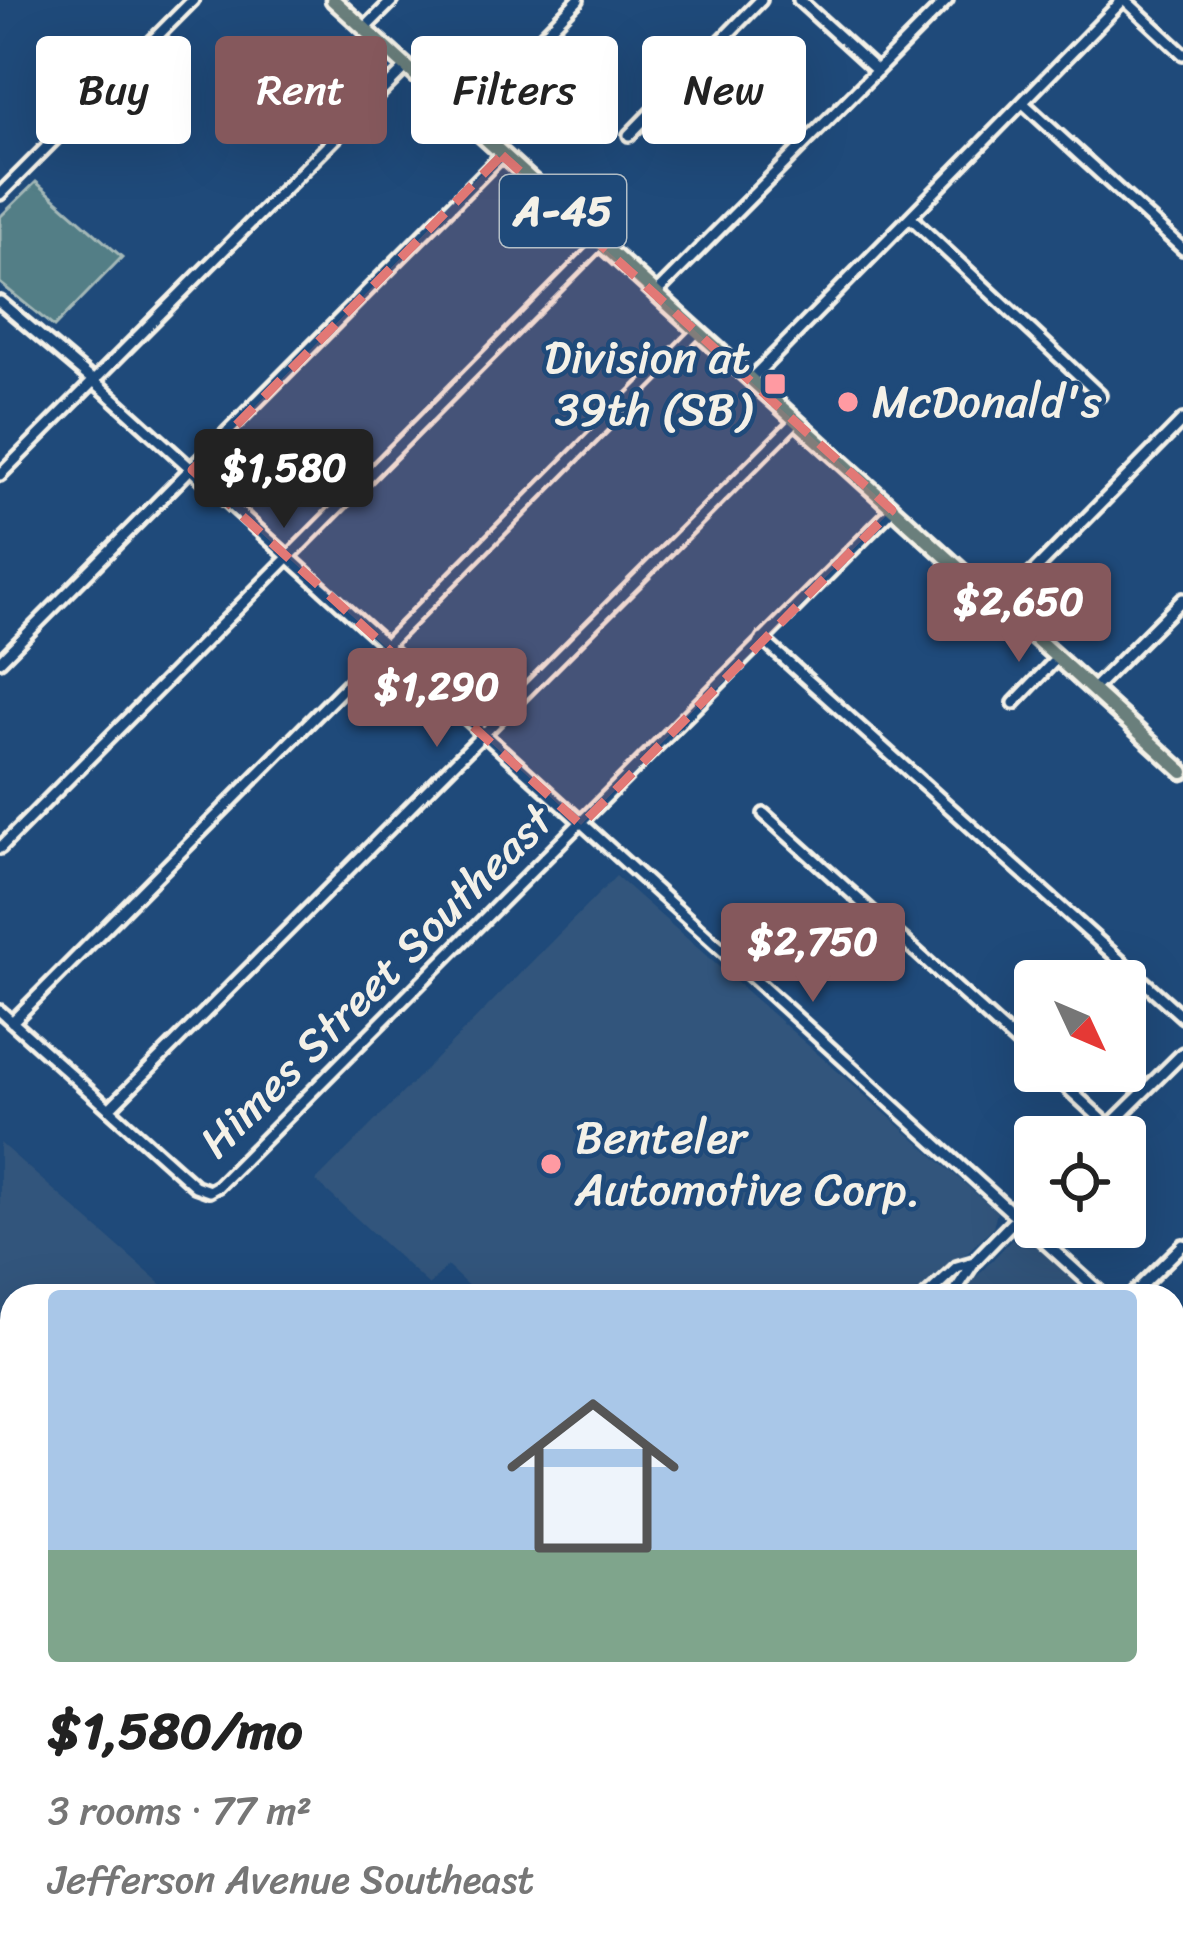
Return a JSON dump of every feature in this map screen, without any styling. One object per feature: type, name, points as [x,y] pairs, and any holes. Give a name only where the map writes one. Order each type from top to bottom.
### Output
[{"type":"main road","name":"A-45","points":[[333,0],[411,72]]},
{"type":"main road","name":"A-45","points":[[490,144],[1183,772]]},
{"type":"street","points":[[0,194],[193,0]]},
{"type":"street","points":[[364,29],[393,0]]},
{"type":"street","points":[[543,36],[578,0]]},
{"type":"street","points":[[629,135],[760,0]]},
{"type":"street","points":[[799,0],[877,71]]},
{"type":"street","points":[[655,294],[947,0]]},
{"type":"street","points":[[750,380],[1124,0],[1183,54]]},
{"type":"street","points":[[0,476],[406,67]]},
{"type":"street","points":[[1023,103],[1183,249]]},
{"type":"street","points":[[0,662],[502,155]]},
{"type":"street","points":[[910,217],[1100,395]]},
{"type":"street","points":[[0,848],[599,244]]},
{"type":"street","points":[[0,302],[94,380],[1014,1215]]},
{"type":"street","points":[[12,1022],[696,333]]},
{"type":"street","points":[[998,608],[1183,420]]},
{"type":"street","points":[[0,1011],[110,1109],[795,422]]},
{"type":"street","name":"Himes Street Southeast","points":[[110,1109],[195,1186],[209,1191],[892,510]]},
{"type":"street","points":[[1092,690],[1183,598]]},
{"type":"street","points":[[762,639],[1183,1017]]},
{"type":"street","points":[[1014,704],[1057,658]]},
{"type":"street","points":[[764,814],[1014,1040]]},
{"type":"street","points":[[1119,1116],[1183,1053]]},
{"type":"street","points":[[1071,1092],[1098,1116]]},
{"type":"street","points":[[960,1284],[1014,1219]]},
{"type":"street","points":[[1143,1284],[1183,1245]]},
{"type":"street","points":[[1051,1248],[1091,1284]]},
{"type":"street","points":[[939,1284],[957,1267],[974,1262]]},
{"type":"highlighted area","points":[[502,155],[892,510],[581,825],[192,470]]},
{"type":"shaded area","points":[[616,876],[997,1212],[993,1227],[935,1284],[466,1284],[447,1266],[428,1284],[316,1181]]},
{"type":"shaded area","points":[[0,1143],[161,1284],[0,1284]]},
{"type":"shaded area","points":[[1014,1237],[1014,1248],[1039,1248],[1079,1284],[969,1284]]},
{"type":"green space","points":[[36,182],[122,257],[54,327],[0,283],[0,217]]},
{"type":"place","name":"Division at 39th (SB)","points":[[775,384]]},
{"type":"place","name":"McDonald's","points":[[848,402]]},
{"type":"place","name":"Benteler Automotive Corp.","points":[[551,1164]]}]
